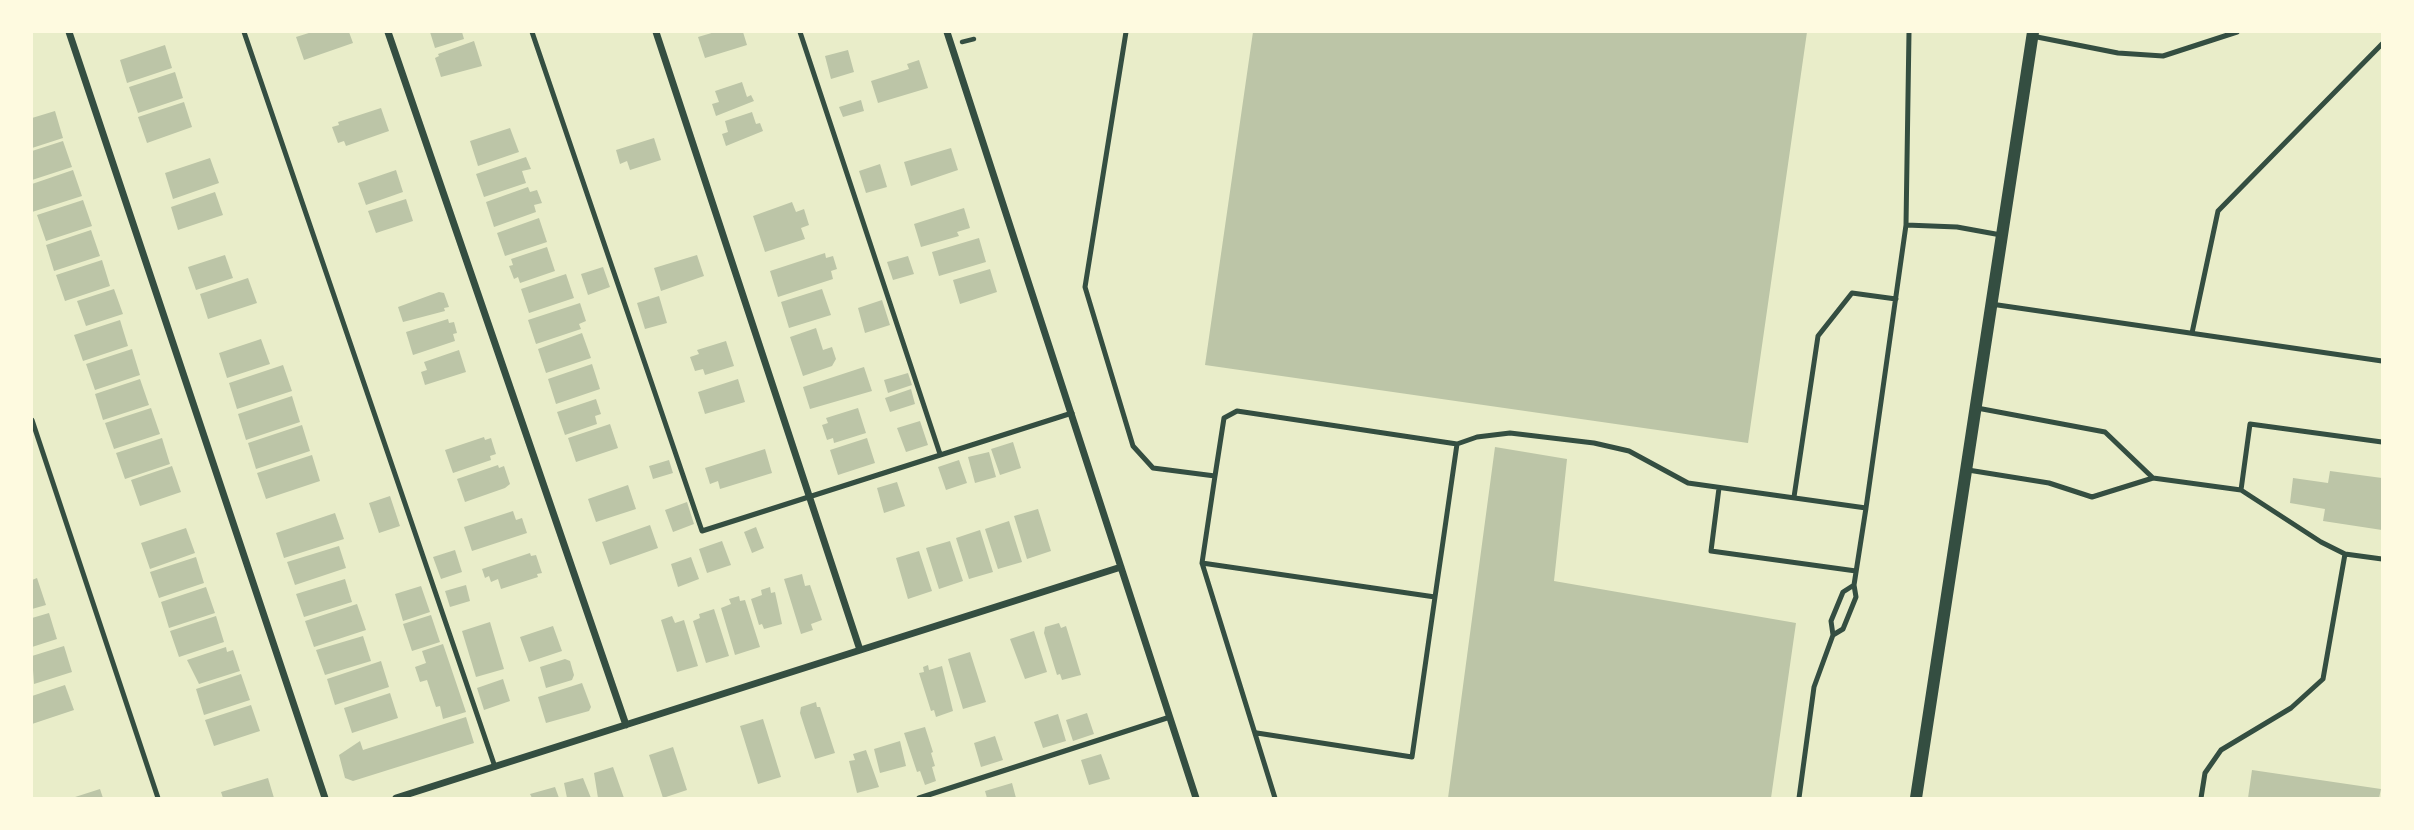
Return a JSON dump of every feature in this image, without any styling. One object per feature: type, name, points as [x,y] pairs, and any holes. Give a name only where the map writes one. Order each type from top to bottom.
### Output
[{"type":"street","points":[[69,32],[325,799]]},
{"type":"street","points":[[387,32],[626,725]]},
{"type":"street","points":[[656,32],[860,650]]},
{"type":"street","points":[[947,32],[1196,799]]},
{"type":"street","points":[[1916,799],[2032,34]]},
{"type":"street","points":[[396,799],[1121,567]]},
{"type":"lane","points":[[244,32],[495,767]]},
{"type":"lane","points":[[532,32],[702,531],[1072,413]]},
{"type":"lane","points":[[800,32],[940,454]]},
{"type":"lane","points":[[1126,32],[1085,287],[1133,446],[1153,468],[1215,476]]},
{"type":"lane","points":[[1833,635],[1843,629],[1856,597],[1854,585],[1906,225],[1909,32]]},
{"type":"lane","points":[[2032,34],[2118,53],[2163,56],[2237,32]]},
{"type":"lane","points":[[2192,333],[2218,211],[2382,44]]},
{"type":"lane","points":[[1906,225],[1957,228],[2001,235]]},
{"type":"lane","points":[[1794,498],[1818,336],[1852,293],[1896,299]]},
{"type":"lane","points":[[1991,304],[2382,361]]},
{"type":"lane","points":[[1975,407],[2105,432],[2153,478]]},
{"type":"lane","points":[[1275,799],[1257,733],[1202,563],[1224,418],[1237,411],[1457,444],[1477,437],[1510,433],[1594,443],[1629,451],[1688,483],[1866,508]]},
{"type":"lane","points":[[32,420],[158,799]]},
{"type":"lane","points":[[2241,490],[2250,424],[2382,442]]},
{"type":"lane","points":[[1257,733],[1412,757],[1457,444]]},
{"type":"lane","points":[[1965,469],[2049,483],[2092,498],[2153,478],[2241,490],[2321,542],[2345,554],[2382,559]]},
{"type":"lane","points":[[1720,488],[1711,551],[1856,571]]},
{"type":"lane","points":[[2201,799],[2205,773],[2221,750],[2291,708],[2323,678],[2345,554]]},
{"type":"lane","points":[[1202,563],[1435,597]]},
{"type":"lane","points":[[1799,799],[1814,687],[1833,635],[1831,621],[1843,592],[1854,585]]},
{"type":"lane","points":[[919,799],[1170,717]]},
{"type":"building","points":[[312,32],[349,32],[353,43],[304,60],[296,37]]},
{"type":"building","points":[[430,32],[462,32],[464,39],[435,48]]},
{"type":"building","points":[[715,32],[743,32],[747,45],[705,58],[698,37]]},
{"type":"building","points":[[1253,32],[1807,32],[1748,443],[1205,365]]},
{"type":"building","points":[[474,41],[482,66],[441,77],[435,58],[438,54]]},
{"type":"building","points":[[165,45],[172,68],[127,83],[120,60]]},
{"type":"building","points":[[848,50],[854,72],[831,79],[825,56]]},
{"type":"building","points":[[919,60],[928,88],[878,103],[871,81],[909,69],[907,64]]},
{"type":"building","points":[[175,72],[183,98],[138,113],[129,87]]},
{"type":"building","points":[[742,82],[747,97],[751,95],[754,101],[716,116],[712,104],[719,102],[715,91]]},
{"type":"building","points":[[861,100],[864,111],[843,117],[839,107]]},
{"type":"building","points":[[184,102],[192,127],[147,143],[138,117]]},
{"type":"building","points":[[381,108],[389,131],[346,146],[344,141],[338,143],[332,127],[339,125],[338,122]]},
{"type":"building","points":[[55,111],[63,138],[32,148],[32,118]]},
{"type":"building","points":[[752,112],[756,124],[760,123],[763,131],[726,146],[722,134],[728,132],[725,121]]},
{"type":"building","points":[[510,128],[519,152],[478,166],[470,141]]},
{"type":"building","points":[[654,138],[661,160],[630,170],[627,161],[620,164],[616,150]]},
{"type":"building","points":[[63,141],[72,167],[32,180],[32,151]]},
{"type":"building","points":[[951,148],[958,170],[911,186],[904,162]]},
{"type":"building","points":[[526,157],[531,169],[522,171],[526,183],[484,197],[476,174]]},
{"type":"building","points":[[210,158],[219,183],[173,199],[165,173]]},
{"type":"building","points":[[880,164],[887,187],[866,193],[859,171]]},
{"type":"building","points":[[73,170],[82,196],[32,212],[32,184]]},
{"type":"building","points":[[396,170],[403,192],[366,205],[358,183]]},
{"type":"building","points":[[528,187],[530,192],[537,190],[542,203],[534,205],[536,212],[494,227],[486,202]]},
{"type":"building","points":[[215,192],[223,215],[178,230],[171,207]]},
{"type":"building","points":[[406,199],[413,221],[376,233],[368,211]]},
{"type":"building","points":[[83,200],[92,226],[46,241],[37,215]]},
{"type":"building","points":[[792,202],[796,212],[804,209],[809,225],[801,228],[805,239],[765,252],[753,216]]},
{"type":"building","points":[[964,208],[970,228],[957,232],[959,236],[921,247],[914,224]]},
{"type":"building","points":[[539,218],[547,242],[505,256],[497,233]]},
{"type":"building","points":[[91,230],[100,256],[54,271],[46,245]]},
{"type":"building","points":[[979,238],[986,262],[939,276],[932,252]]},
{"type":"building","points":[[547,247],[555,271],[520,283],[518,277],[514,279],[509,266],[513,265],[511,259]]},
{"type":"building","points":[[825,253],[826,258],[833,256],[837,269],[831,271],[833,279],[778,297],[770,271]]},
{"type":"building","points":[[225,255],[233,278],[196,290],[188,267]]},
{"type":"building","points":[[697,255],[704,276],[661,291],[654,268]]},
{"type":"building","points":[[908,256],[914,274],[893,280],[887,262]]},
{"type":"building","points":[[102,260],[110,286],[65,301],[56,275]]},
{"type":"building","points":[[603,267],[610,287],[588,295],[581,274]]},
{"type":"building","points":[[990,269],[997,292],[960,304],[953,280]]},
{"type":"building","points":[[566,274],[574,298],[529,313],[521,289]]},
{"type":"building","points":[[248,278],[257,303],[208,319],[200,294]]},
{"type":"building","points":[[114,289],[123,314],[86,326],[77,301]]},
{"type":"building","points":[[822,289],[831,315],[789,328],[781,302]]},
{"type":"building","points":[[439,292],[444,293],[449,307],[444,308],[445,311],[403,322],[398,307]]},
{"type":"building","points":[[659,296],[667,323],[645,329],[637,303]]},
{"type":"building","points":[[882,300],[890,325],[865,333],[858,308]]},
{"type":"building","points":[[580,303],[586,321],[579,324],[581,329],[536,344],[528,320]]},
{"type":"building","points":[[448,319],[449,323],[454,322],[457,333],[453,334],[455,341],[413,355],[406,332]]},
{"type":"building","points":[[120,320],[128,346],[83,361],[74,335]]},
{"type":"building","points":[[816,328],[823,350],[832,347],[836,359],[832,366],[803,376],[790,337]]},
{"type":"building","points":[[582,333],[591,358],[546,373],[538,349]]},
{"type":"building","points":[[261,339],[270,364],[227,378],[219,353]]},
{"type":"building","points":[[726,341],[734,366],[705,375],[703,369],[695,371],[690,357],[699,354],[697,350]]},
{"type":"building","points":[[132,349],[140,375],[95,390],[86,364]]},
{"type":"building","points":[[459,350],[466,372],[425,385],[421,372],[427,370],[424,362]]},
{"type":"building","points":[[592,364],[600,389],[556,404],[548,379]]},
{"type":"building","points":[[283,365],[292,391],[237,409],[229,383]]},
{"type":"building","points":[[864,367],[872,391],[810,409],[803,387]]},
{"type":"building","points":[[908,373],[912,385],[888,393],[884,380]]},
{"type":"building","points":[[140,379],[149,405],[103,420],[95,394]]},
{"type":"building","points":[[738,379],[745,402],[705,414],[698,392]]},
{"type":"building","points":[[911,389],[915,404],[890,412],[885,398]]},
{"type":"building","points":[[292,396],[300,422],[246,440],[238,414]]},
{"type":"building","points":[[596,399],[601,414],[595,416],[597,424],[565,435],[557,412]]},
{"type":"building","points":[[151,408],[160,434],[114,449],[105,423]]},
{"type":"building","points":[[858,408],[866,433],[834,443],[833,438],[827,440],[822,425],[828,423],[826,418]]},
{"type":"building","points":[[920,421],[928,445],[906,452],[897,428]]},
{"type":"building","points":[[610,424],[618,448],[576,462],[568,438]]},
{"type":"building","points":[[302,425],[310,451],[256,469],[248,443]]},
{"type":"building","points":[[484,437],[485,440],[491,438],[496,454],[490,456],[491,460],[453,473],[445,450]]},
{"type":"building","points":[[162,438],[170,464],[125,479],[116,453]]},
{"type":"building","points":[[867,438],[875,463],[838,475],[830,450]]},
{"type":"building","points":[[1013,442],[1021,468],[1000,475],[991,449]]},
{"type":"building","points":[[1495,447],[1567,459],[1554,581],[1796,623],[1771,798],[1448,798]]},
{"type":"building","points":[[765,449],[772,473],[720,489],[718,481],[710,484],[705,468]]},
{"type":"building","points":[[989,452],[996,477],[975,483],[968,457]]},
{"type":"building","points":[[312,455],[320,481],[266,499],[257,473]]},
{"type":"building","points":[[669,460],[673,473],[653,479],[649,466]]},
{"type":"building","points":[[959,460],[967,483],[946,490],[938,467]]},
{"type":"building","points":[[498,465],[499,468],[504,466],[510,484],[465,502],[457,479]]},
{"type":"building","points":[[172,466],[181,492],[140,506],[131,480]]},
{"type":"building","points":[[2330,471],[2382,478],[2382,530],[2323,521],[2325,509],[2290,503],[2293,478],[2328,483]]},
{"type":"building","points":[[897,482],[905,506],[884,513],[877,488]]},
{"type":"building","points":[[628,485],[636,509],[596,522],[588,499]]},
{"type":"building","points":[[390,496],[400,526],[379,533],[369,503]]},
{"type":"building","points":[[687,502],[694,524],[673,532],[665,510]]},
{"type":"building","points":[[1038,509],[1051,551],[1027,559],[1014,516]]},
{"type":"building","points":[[513,511],[516,520],[522,518],[527,533],[472,551],[464,527]]},
{"type":"building","points":[[335,513],[344,539],[284,558],[276,533]]},
{"type":"building","points":[[1009,521],[1022,562],[998,569],[985,529]]},
{"type":"building","points":[[650,525],[658,548],[610,565],[602,542]]},
{"type":"building","points":[[756,527],[764,548],[752,553],[744,532]]},
{"type":"building","points":[[186,528],[195,553],[150,569],[141,543]]},
{"type":"building","points":[[980,530],[993,572],[969,579],[956,538]]},
{"type":"building","points":[[722,541],[731,565],[707,573],[699,549]]},
{"type":"building","points":[[950,541],[963,581],[939,589],[926,548]]},
{"type":"building","points":[[339,546],[346,568],[295,585],[287,562]]},
{"type":"building","points":[[455,550],[462,572],[441,579],[433,557]]},
{"type":"building","points":[[919,551],[932,591],[908,599],[896,558]]},
{"type":"building","points":[[530,553],[531,556],[536,555],[542,573],[537,574],[538,577],[501,589],[498,579],[491,582],[489,576],[485,578],[482,569]]},
{"type":"building","points":[[196,557],[204,583],[159,598],[150,572]]},
{"type":"building","points":[[691,557],[699,579],[678,587],[671,564]]},
{"type":"building","points":[[802,574],[805,586],[810,585],[822,620],[811,624],[813,630],[801,634],[784,579]]},
{"type":"building","points":[[37,578],[46,605],[32,609],[32,580]]},
{"type":"building","points":[[345,579],[352,602],[304,617],[296,594]]},
{"type":"building","points":[[466,585],[470,601],[450,607],[445,591]]},
{"type":"building","points":[[421,586],[430,612],[403,621],[395,594]]},
{"type":"building","points":[[206,587],[215,613],[169,628],[161,602]]},
{"type":"building","points":[[770,587],[771,593],[775,592],[782,624],[764,629],[762,624],[759,625],[751,599],[762,595],[761,590]]},
{"type":"building","points":[[739,596],[740,601],[745,600],[760,647],[735,655],[721,608],[731,604],[729,599]]},
{"type":"building","points":[[357,604],[366,630],[314,647],[305,621]]},
{"type":"building","points":[[714,609],[729,656],[706,663],[693,621],[700,618],[699,614]]},
{"type":"building","points":[[49,613],[57,639],[32,647],[32,618]]},
{"type":"building","points":[[431,615],[440,642],[412,651],[403,624]]},
{"type":"building","points":[[216,616],[224,642],[179,657],[170,631]]},
{"type":"building","points":[[672,616],[675,623],[684,620],[698,666],[677,672],[661,620]]},
{"type":"building","points":[[490,622],[504,669],[476,677],[462,631]]},
{"type":"building","points":[[1059,623],[1061,628],[1066,626],[1081,675],[1062,680],[1060,674],[1057,675],[1044,633],[1045,627]]},
{"type":"building","points":[[553,626],[562,651],[529,662],[520,637]]},
{"type":"building","points":[[1034,631],[1047,672],[1025,679],[1010,639]]},
{"type":"building","points":[[363,636],[371,661],[325,675],[316,650]]},
{"type":"building","points":[[443,644],[466,712],[443,719],[440,706],[436,707],[427,680],[420,682],[415,667],[426,663],[422,651]]},
{"type":"building","points":[[64,646],[72,672],[34,684],[32,656]]},
{"type":"building","points":[[226,647],[227,652],[233,650],[240,671],[199,684],[187,660]]},
{"type":"building","points":[[970,652],[986,702],[963,709],[948,659]]},
{"type":"building","points":[[565,659],[570,661],[574,675],[572,680],[546,688],[540,667]]},
{"type":"building","points":[[381,661],[389,687],[335,705],[327,679]]},
{"type":"building","points":[[928,665],[929,670],[942,666],[953,711],[936,717],[934,710],[931,711],[919,673],[924,672],[923,667]]},
{"type":"building","points":[[241,674],[250,700],[204,715],[196,689]]},
{"type":"building","points":[[503,679],[510,701],[484,710],[477,688]]},
{"type":"building","points":[[582,683],[591,707],[589,711],[546,723],[538,697]]},
{"type":"building","points":[[65,685],[74,710],[32,724],[32,696]]},
{"type":"building","points":[[390,693],[398,718],[352,733],[344,708]]},
{"type":"building","points":[[816,702],[835,753],[815,759],[800,713],[801,707]]},
{"type":"building","points":[[251,705],[260,731],[214,746],[205,720]]},
{"type":"building","points":[[1087,713],[1094,734],[1073,741],[1066,720]]},
{"type":"building","points":[[1058,714],[1066,741],[1043,748],[1034,722]]},
{"type":"building","points":[[466,717],[474,743],[353,781],[345,778],[339,755],[360,741],[363,750]]},
{"type":"building","points":[[763,719],[781,777],[758,784],[740,726]]},
{"type":"building","points":[[925,727],[933,752],[931,753],[935,766],[932,767],[936,781],[925,785],[920,771],[917,772],[904,733]]},
{"type":"building","points":[[995,736],[1003,760],[981,767],[974,743]]},
{"type":"building","points":[[900,741],[906,766],[880,773],[874,749]]},
{"type":"building","points":[[673,747],[687,790],[663,798],[649,755]]},
{"type":"building","points":[[866,750],[879,787],[857,793],[849,761],[855,760],[853,754]]},
{"type":"building","points":[[1101,754],[1110,779],[1089,785],[1081,760]]},
{"type":"building","points":[[613,767],[624,798],[598,798],[594,773]]},
{"type":"building","points":[[2252,770],[2381,789],[2379,798],[2248,798]]},
{"type":"building","points":[[268,778],[274,798],[223,798],[221,792]]},
{"type":"building","points":[[583,778],[591,798],[567,798],[564,783]]},
{"type":"building","points":[[1012,783],[1016,798],[987,798],[985,791]]},
{"type":"building","points":[[555,787],[559,798],[532,798],[530,794]]},
{"type":"building","points":[[100,789],[103,798],[72,798]]}]
